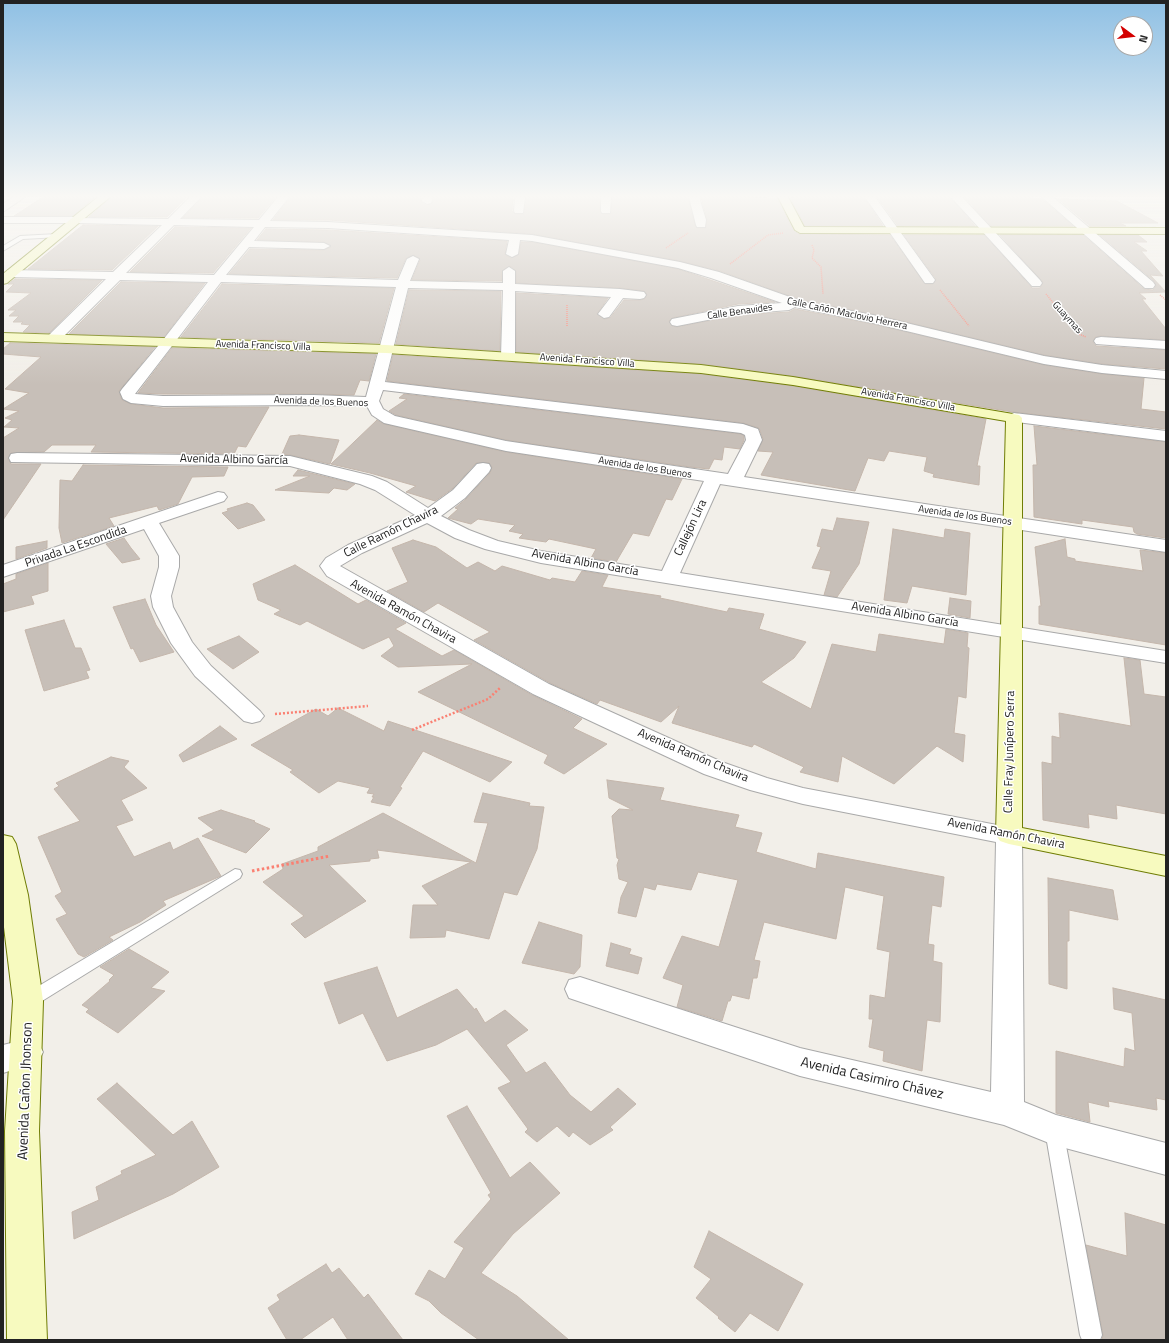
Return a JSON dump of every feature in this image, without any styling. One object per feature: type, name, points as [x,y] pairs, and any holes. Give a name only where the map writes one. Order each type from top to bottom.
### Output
[{"type":"main road","points":[[7,276],[27,260]]},
{"type":"main road","name":"Avenida Francisco Villa","points":[[3,337],[386,350],[508,356],[745,374],[1014,418]]},
{"type":"main road","name":"Calle Fray Junípero Serra","points":[[1009,834],[1014,418]]},
{"type":"main road","name":"Avenida Ramón Chavira","points":[[1009,834],[1166,866]]},
{"type":"main road","name":"Avenida Cañon Jhonson","points":[[3,844],[14,895],[28,1001],[15,1055],[22,1131],[27,1340]]},
{"type":"street","points":[[54,338],[132,260]]},
{"type":"street","points":[[168,343],[233,260]]},
{"type":"street","points":[[372,402],[403,284],[413,260]]},
{"type":"street","name":"Calle Cañón Maclovio Herrera","points":[[658,260],[715,275],[757,291],[802,305],[1036,358],[1077,366],[1166,375]]},
{"type":"street","points":[[914,260],[929,280]]},
{"type":"street","points":[[1014,260],[1036,283]]},
{"type":"street","points":[[1120,260],[1149,285]]},
{"type":"street","points":[[508,356],[509,271]]},
{"type":"street","points":[[7,276],[116,276],[509,287],[567,289],[640,295]]},
{"type":"street","points":[[604,314],[620,293]]},
{"type":"street","name":"Calle Benavides","points":[[677,322],[755,308],[802,305]]},
{"type":"street","points":[[1101,341],[1166,345]]},
{"type":"street","name":"Avenida de los Buenos","points":[[168,343],[126,392],[131,398],[163,401],[299,400],[372,402],[377,412],[390,420],[506,446],[1166,546]]},
{"type":"street","points":[[377,385],[743,429],[752,432],[754,440],[733,481]]},
{"type":"street","name":"Avenida Francisco Villa","points":[[1014,418],[1166,436]]},
{"type":"street","name":"Avenida Albino García","points":[[17,458],[290,461],[366,480],[382,486],[428,516],[462,534],[492,545],[540,557],[1166,657]]},
{"type":"street","name":"Calle Ramón Chavira","points":[[333,562],[355,549],[428,516],[459,494],[483,468]]},
{"type":"street","name":"Callejón Lira","points":[[669,577],[714,478]]},
{"type":"street","name":"Privada La Escondida","points":[[3,571],[218,497]]},
{"type":"street","points":[[149,522],[164,543],[169,556],[169,567],[161,596],[163,607],[182,643],[203,671],[252,716]]},
{"type":"street","name":"Avenida Ramón Chavira","points":[[333,562],[330,566],[334,572],[541,689],[714,768],[759,784],[803,796],[1009,834]]},
{"type":"street","name":"Calle Fray Junípero Serra","points":[[1007,1111],[1009,834]]},
{"type":"street","name":"Avenida Casimiro Chávez","points":[[580,989],[800,1062],[1007,1111],[1054,1130],[1166,1159]]},
{"type":"lane","points":[[28,1001],[235,874]]},
{"type":"lane","points":[[1054,1130],[1091,1335]]},
{"type":"path","points":[[715,275],[735,260]]},
{"type":"path","points":[[813,260],[820,267],[824,301],[828,310]]},
{"type":"path","points":[[929,280],[952,302],[967,323],[971,331],[969,342]]},
{"type":"path","name":"Guaymas","points":[[1036,283],[1079,334],[1101,341]]},
{"type":"path","points":[[567,289],[567,327]]},
{"type":"path","points":[[412,730],[488,699],[515,674]]},
{"type":"path","points":[[252,716],[368,706]]},
{"type":"path","points":[[235,874],[330,856]]},
{"type":"building","points":[[40,260],[123,260],[112,270],[28,269]]},
{"type":"building","points":[[142,260],[224,260],[213,273],[130,272]]},
{"type":"building","points":[[241,260],[405,260],[397,278],[229,274]]},
{"type":"building","points":[[420,260],[628,260],[678,269],[775,302],[738,304],[672,318],[669,321],[672,326],[677,327],[738,315],[789,312],[795,309],[873,324],[1044,365],[1102,374],[1144,378],[1141,409],[1166,412],[1166,429],[1013,412],[793,376],[701,364],[516,352],[516,293],[608,298],[597,314],[604,319],[610,318],[624,300],[645,299],[647,294],[644,291],[620,288],[516,283],[516,271],[510,266],[502,271],[502,281],[412,280]]},
{"type":"building","points":[[673,260],[908,260],[925,284],[933,284],[936,279],[922,260],[1006,260],[1032,288],[1040,288],[1043,282],[1023,260],[1111,260],[1144,289],[1153,290],[1156,286],[1154,281],[1129,260],[1149,260],[1163,276],[1150,275],[1166,292],[1139,293],[1146,299],[1142,299],[1166,329],[1166,340],[1101,336],[1095,337],[1093,342],[1096,346],[1166,350],[1166,369],[1102,364],[1044,355],[873,314],[804,301],[720,271]]},
{"type":"building","points":[[15,279],[102,280],[49,333],[23,332],[30,325],[21,324],[23,322],[13,322],[19,316],[9,316],[16,310],[8,310],[31,293],[6,292],[14,284],[8,284]]},
{"type":"building","points":[[121,282],[205,283],[164,337],[69,334]]},
{"type":"building","points":[[222,284],[394,288],[379,343],[181,337]]},
{"type":"building","points":[[409,290],[501,291],[500,351],[396,344]]},
{"type":"building","points":[[10,343],[155,347],[119,391],[122,400],[131,404],[163,408],[269,407],[246,447],[238,446],[234,454],[91,452],[96,445],[52,445],[44,452],[11,453],[8,459],[11,464],[41,464],[3,520],[3,438],[19,428],[4,427],[12,420],[5,418],[19,411],[3,409],[29,393],[5,389],[41,357],[3,354],[3,349]]},
{"type":"building","points":[[172,348],[376,354],[369,381],[360,380],[354,395],[138,393]]},
{"type":"building","points":[[393,355],[701,374],[793,386],[986,419],[977,466],[980,466],[979,485],[933,477],[934,474],[924,471],[927,457],[889,451],[884,461],[868,458],[855,491],[761,475],[773,452],[758,451],[763,439],[759,428],[743,423],[387,381]]},
{"type":"building","points":[[404,394],[741,434],[744,436],[744,440],[740,449],[724,447],[722,460],[714,459],[709,469],[690,467],[506,440],[396,415],[389,411],[407,399],[399,398]]},
{"type":"building","points":[[377,420],[384,424],[506,452],[682,479],[672,500],[666,499],[649,536],[633,533],[616,562],[591,558],[596,549],[549,539],[546,542],[519,538],[523,534],[509,531],[515,525],[478,519],[471,524],[448,518],[458,509],[455,508],[466,499],[490,473],[492,467],[489,463],[476,463],[452,489],[435,501],[406,492],[416,486],[331,464]]},
{"type":"building","points":[[1034,426],[1166,442],[1166,538],[1137,534],[1134,532],[1133,527],[1082,520],[1082,524],[1034,517],[1033,465],[1037,465]]},
{"type":"building","points":[[299,435],[339,440],[330,464],[282,454],[290,436]]},
{"type":"building","points":[[83,465],[228,467],[224,476],[192,477],[178,504],[159,510],[157,506],[109,518],[114,526],[62,543],[59,528],[60,480],[72,481]]},
{"type":"building","points":[[298,470],[355,484],[347,490],[334,488],[329,493],[275,490],[310,476],[293,476]]},
{"type":"building","points":[[247,503],[253,505],[265,520],[238,529],[222,513],[228,511],[227,509]]},
{"type":"building","points":[[837,518],[869,522],[859,564],[837,597],[824,595],[831,571],[812,568],[821,547],[817,546],[822,529],[833,531]]},
{"type":"building","points":[[893,529],[944,538],[945,529],[970,533],[966,595],[912,586],[907,603],[884,600]]},
{"type":"building","points":[[124,538],[140,559],[122,563],[106,544]]},
{"type":"building","points":[[1065,539],[1067,557],[1075,559],[1075,561],[1143,571],[1140,550],[1166,553],[1166,645],[1039,624],[1039,606],[1041,606],[1035,547]]},
{"type":"building","points":[[413,540],[436,547],[467,568],[478,562],[495,571],[502,566],[550,580],[552,578],[575,582],[582,571],[608,575],[602,587],[661,596],[660,598],[727,612],[729,608],[764,614],[759,629],[806,642],[794,658],[761,682],[811,709],[832,644],[876,652],[879,634],[944,644],[946,629],[968,633],[967,647],[969,648],[966,698],[958,696],[954,733],[965,735],[963,762],[937,746],[894,784],[842,756],[838,782],[800,772],[804,767],[754,744],[752,747],[672,723],[679,706],[661,722],[600,700],[597,704],[550,683],[474,640],[490,632],[438,603],[424,612],[387,591],[408,582],[392,548]]},
{"type":"building","points":[[47,541],[47,548],[16,559],[16,547]]},
{"type":"building","points":[[48,563],[48,591],[31,596],[34,604],[3,612],[3,584],[16,579],[16,574]]},
{"type":"building","points":[[295,565],[358,604],[366,600],[406,623],[395,629],[442,656],[454,650],[532,695],[582,719],[573,728],[607,744],[564,774],[544,763],[548,755],[418,692],[472,664],[398,667],[381,656],[394,646],[389,637],[363,649],[307,621],[300,625],[274,614],[281,610],[258,600],[253,584]]},
{"type":"building","points":[[950,598],[971,601],[970,618],[948,614]]},
{"type":"building","points":[[145,599],[156,625],[174,652],[140,662],[133,648],[131,649],[113,607]]},
{"type":"building","points":[[64,620],[75,648],[81,648],[90,670],[86,671],[89,678],[44,691],[25,630]]},
{"type":"building","points":[[239,636],[259,652],[233,669],[207,649]]},
{"type":"building","points":[[1124,658],[1140,660],[1144,694],[1166,697],[1166,814],[1116,805],[1117,819],[1088,814],[1089,828],[1043,820],[1042,762],[1052,764],[1052,736],[1060,738],[1059,713],[1131,726]]},
{"type":"building","points":[[338,708],[384,731],[388,721],[512,762],[490,782],[423,751],[400,787],[402,788],[390,806],[371,802],[374,794],[367,793],[370,788],[338,781],[319,793],[290,772],[293,770],[251,745],[316,709],[328,716]]},
{"type":"building","points":[[220,726],[237,739],[183,762],[179,755]]},
{"type":"building","points":[[111,757],[129,761],[124,767],[147,788],[121,800],[133,820],[116,826],[134,857],[170,842],[173,850],[198,838],[221,876],[163,901],[166,905],[140,922],[109,937],[113,940],[84,957],[78,954],[56,919],[67,914],[55,896],[62,892],[38,837],[80,821],[54,789],[59,786],[56,783]]},
{"type":"building","points":[[607,780],[664,788],[660,800],[739,815],[735,827],[762,833],[756,852],[816,869],[818,853],[944,877],[941,907],[932,905],[928,944],[934,945],[933,961],[942,963],[940,1022],[927,1020],[922,1071],[883,1061],[884,1051],[869,1047],[873,1019],[869,1019],[870,995],[885,998],[890,952],[877,949],[884,896],[845,887],[836,939],[764,922],[754,960],[760,961],[757,978],[753,978],[749,999],[732,995],[730,1001],[728,1001],[722,1021],[677,1007],[683,985],[663,978],[682,936],[719,947],[738,880],[698,872],[691,890],[657,884],[655,890],[644,887],[636,917],[618,913],[621,897],[628,882],[619,879],[617,865],[619,859],[617,858],[612,816],[619,809],[633,810],[609,798]]},
{"type":"building","points":[[483,793],[530,803],[529,806],[544,807],[537,849],[517,895],[504,892],[489,939],[446,930],[445,937],[410,938],[413,905],[438,905],[422,886],[471,862],[377,850],[379,858],[370,859],[370,861],[329,865],[366,901],[305,938],[291,924],[304,916],[263,882],[283,869],[282,864],[318,851],[318,847],[383,813],[476,863],[488,823],[474,822]]},
{"type":"building","points":[[221,810],[255,821],[254,822],[270,829],[246,853],[202,836],[214,830],[198,818]]},
{"type":"building","points":[[1048,878],[1113,890],[1118,920],[1069,910],[1069,941],[1067,941],[1067,989],[1049,984]]},
{"type":"building","points":[[539,922],[582,935],[580,967],[574,974],[522,963]]},
{"type":"building","points":[[611,943],[631,949],[629,954],[642,958],[638,974],[606,966]]},
{"type":"building","points":[[129,949],[169,972],[151,988],[165,991],[118,1033],[86,1012],[89,1009],[82,1005],[110,981],[109,980],[114,975],[100,967]]},
{"type":"building","points":[[377,967],[397,1018],[457,989],[475,1010],[476,1008],[485,1023],[505,1010],[528,1030],[506,1045],[526,1073],[545,1062],[570,1095],[591,1112],[618,1088],[636,1104],[610,1127],[613,1130],[590,1145],[573,1132],[569,1137],[557,1126],[537,1142],[525,1132],[528,1129],[498,1088],[511,1082],[467,1029],[436,1045],[387,1061],[363,1013],[339,1024],[324,983]]},
{"type":"building","points":[[1113,988],[1166,1000],[1166,1100],[1156,1098],[1157,1110],[1108,1101],[1109,1107],[1088,1102],[1090,1122],[1056,1113],[1056,1051],[1124,1067],[1125,1048],[1135,1051],[1132,1013],[1114,1009]]},
{"type":"building","points":[[117,1083],[173,1135],[192,1121],[219,1167],[173,1194],[74,1239],[72,1212],[99,1200],[96,1187],[122,1174],[121,1171],[156,1155],[97,1099]]},
{"type":"building","points":[[467,1106],[510,1178],[530,1162],[560,1193],[513,1234],[481,1273],[517,1296],[569,1340],[479,1340],[441,1313],[429,1301],[415,1294],[429,1270],[445,1279],[464,1248],[454,1242],[491,1199],[488,1195],[491,1193],[447,1116]]},
{"type":"building","points":[[1125,1213],[1166,1225],[1166,1340],[1102,1340],[1103,1335],[1086,1245],[1127,1256]]},
{"type":"building","points":[[709,1231],[803,1284],[778,1331],[750,1313],[735,1332],[696,1298],[711,1279],[694,1267]]},
{"type":"building","points":[[326,1264],[332,1273],[339,1268],[364,1298],[368,1294],[403,1340],[348,1340],[333,1317],[300,1340],[287,1340],[268,1308],[280,1300],[277,1295]]}]
